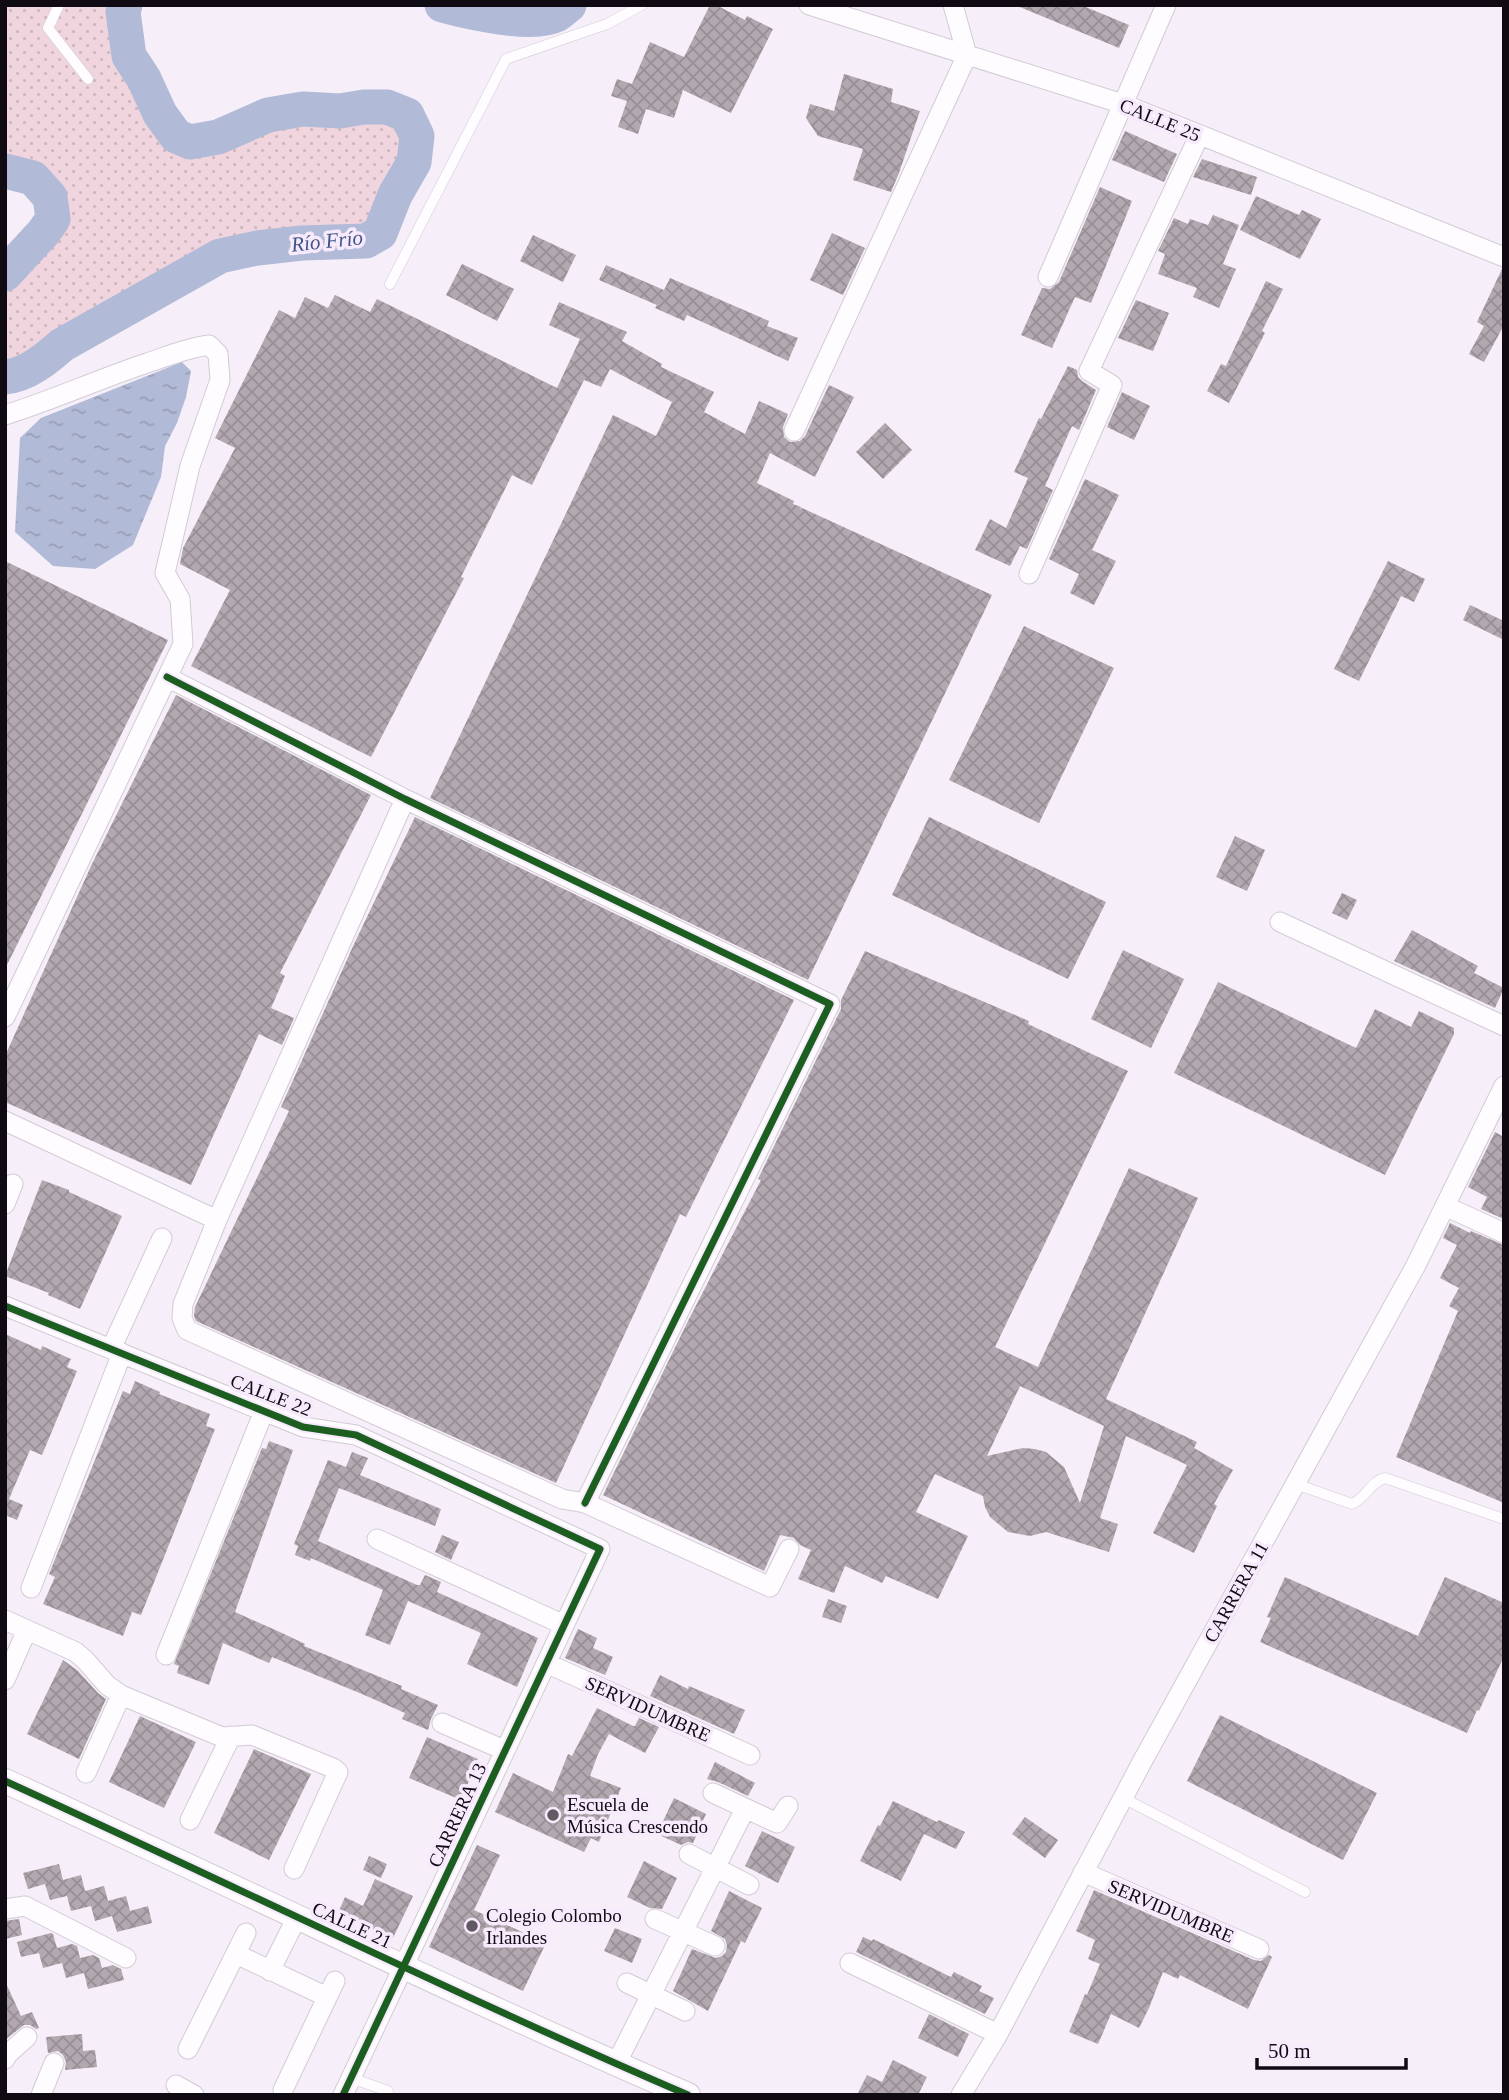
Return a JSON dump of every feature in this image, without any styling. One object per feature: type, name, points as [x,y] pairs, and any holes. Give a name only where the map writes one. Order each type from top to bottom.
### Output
[{"type":"street","name":"CALLE 25","points":[[809,5],[1123,104],[1504,257]]},
{"type":"street","points":[[794,431],[967,55],[954,5]]},
{"type":"street","points":[[1048,277],[1166,5]]},
{"type":"street","points":[[1029,574],[1112,385],[1089,372],[1199,136]]},
{"type":"street","points":[[5,415],[39,405],[109,376],[192,347],[209,345],[218,354],[220,380],[190,466],[165,573],[180,599],[183,644],[5,1017]]},
{"type":"street","points":[[167,677],[405,799],[830,1004],[585,1503]]},
{"type":"street","points":[[405,799],[217,1220],[183,1304],[182,1318],[187,1330],[562,1499],[585,1503],[770,1587],[789,1549]]},
{"type":"street","points":[[1280,922],[1504,1026]]},
{"type":"street","name":"CARRERA 11","points":[[961,2095],[998,2034],[1123,1798],[1416,1265],[1503,1090]]},
{"type":"street","points":[[5,1121],[217,1220]]},
{"type":"street","points":[[5,1204],[13,1184]]},
{"type":"street","points":[[1445,1206],[1504,1233]]},
{"type":"street","points":[[31,1588],[117,1351],[162,1238]]},
{"type":"street","name":"CALLE 22","points":[[5,1306],[303,1427],[356,1435],[600,1549]]},
{"type":"street","points":[[166,1656],[264,1410]]},
{"type":"street","points":[[377,1539],[564,1625]]},
{"type":"street","name":"CARRERA 13","points":[[347,2087],[600,1549]]},
{"type":"street","points":[[5,1620],[76,1652],[107,1685],[121,1695],[222,1737],[252,1735],[333,1768],[338,1773],[294,1869]]},
{"type":"street","points":[[5,1680],[27,1630]]},
{"type":"street","name":"SERVIDUMBRE","points":[[546,1663],[750,1755]]},
{"type":"street","points":[[86,1773],[121,1695]]},
{"type":"street","points":[[442,1723],[504,1750]]},
{"type":"street","points":[[190,1820],[231,1736]]},
{"type":"street","name":"CALLE 21","points":[[5,1781],[403,1967],[688,2095]]},
{"type":"street","points":[[713,1793],[777,1823],[788,1807]]},
{"type":"street","points":[[616,2064],[745,1809]]},
{"type":"street","points":[[689,1854],[749,1885]]},
{"type":"street","name":"SERVIDUMBRE","points":[[1083,1872],[1259,1949]]},
{"type":"street","points":[[5,1909],[25,1906],[126,1958]]},
{"type":"street","points":[[270,1971],[297,1917]]},
{"type":"street","points":[[655,1919],[715,1946]]},
{"type":"street","points":[[188,2049],[246,1933]]},
{"type":"street","points":[[236,1954],[270,1971],[331,1989],[283,2090]]},
{"type":"street","points":[[850,1963],[998,2034]]},
{"type":"street","points":[[627,1983],[685,2011]]},
{"type":"street","points":[[5,2059],[27,2036]]},
{"type":"street","points":[[41,2095],[54,2063]]},
{"type":"street","points":[[176,2085],[194,2095]]},
{"type":"lane","points":[[59,5],[48,28],[88,79]]},
{"type":"lane","points":[[390,284],[506,59],[607,24],[642,5]]},
{"type":"lane","points":[[1296,1484],[1352,1504],[1379,1479],[1385,1478],[1504,1519]]},
{"type":"lane","points":[[1123,1798],[1306,1892]]},
{"type":"lane","points":[[347,2087],[388,2091]]},
{"type":"shaded area","points":[[5,5],[125,5],[123,13],[129,56],[144,79],[160,114],[176,136],[190,142],[218,137],[268,115],[303,109],[340,111],[387,107],[407,115],[417,136],[414,162],[395,195],[380,233],[366,241],[302,243],[257,248],[220,256],[63,345],[29,370],[5,377],[5,274],[53,219],[50,197],[33,178],[5,171]]},
{"type":"shaded area","points":[[442,5],[569,5],[556,15],[546,18],[517,19]]},
{"type":"water","points":[[182,362],[191,371],[186,397],[165,446],[161,477],[133,545],[95,569],[53,566],[15,532],[20,438],[41,418]]},
{"type":"building","points":[[710,5],[716,5],[745,20],[747,16],[773,29],[731,113],[683,90],[674,118],[646,109],[638,134],[618,127],[627,101],[611,96],[617,79],[632,84],[650,42],[684,57]]},
{"type":"building","points":[[1015,5],[1081,5],[1129,25],[1119,48]]},
{"type":"building","points":[[844,74],[893,89],[891,102],[920,111],[891,192],[853,180],[863,149],[818,136],[806,118],[810,104],[834,111]]},
{"type":"building","points":[[1125,131],[1177,154],[1164,182],[1112,160]]},
{"type":"building","points":[[1202,159],[1257,177],[1251,195],[1193,177]]},
{"type":"building","points":[[1100,187],[1132,201],[1091,303],[1075,297],[1052,348],[1021,335],[1042,288],[1050,289],[1059,282]]},
{"type":"building","points":[[1256,196],[1299,215],[1302,210],[1321,219],[1300,259],[1240,230]]},
{"type":"building","points":[[1213,215],[1239,225],[1223,264],[1236,269],[1219,308],[1193,297],[1197,288],[1158,274],[1165,254],[1158,251],[1174,218],[1188,224],[1190,219],[1208,225]]},
{"type":"building","points":[[832,233],[865,248],[843,295],[810,280]]},
{"type":"building","points":[[533,235],[576,255],[563,282],[520,261]]},
{"type":"building","points":[[462,264],[514,289],[497,321],[446,295]]},
{"type":"building","points":[[606,265],[664,290],[670,278],[769,321],[767,326],[798,338],[788,361],[687,315],[684,321],[655,308],[657,305],[599,280]]},
{"type":"building","points":[[1502,269],[1504,325],[1484,362],[1469,354],[1484,326],[1477,322]]},
{"type":"building","points":[[1266,281],[1283,289],[1262,331],[1265,333],[1229,403],[1207,391],[1221,364],[1226,366]]},
{"type":"building","points":[[335,295],[370,312],[377,299],[557,388],[580,339],[549,325],[559,302],[627,332],[622,341],[662,364],[661,367],[714,392],[704,412],[745,434],[759,401],[788,414],[783,427],[784,437],[790,442],[800,441],[805,436],[829,385],[854,397],[815,477],[770,453],[757,483],[794,501],[793,504],[801,507],[800,509],[992,595],[808,980],[430,798],[613,415],[656,436],[672,402],[610,369],[601,387],[584,380],[532,485],[512,475],[461,577],[464,578],[371,757],[191,666],[230,590],[180,564],[183,548],[235,448],[215,438],[279,310],[295,318],[305,297],[328,308]]},
{"type":"building","points":[[1136,300],[1169,313],[1153,351],[1118,338]]},
{"type":"building","points":[[1068,366],[1077,370],[1078,377],[1096,390],[1079,430],[1072,426],[1045,486],[1053,490],[1027,549],[1020,546],[1010,566],[975,550],[990,519],[1006,528],[1028,478],[1014,472],[1039,418],[1041,419]]},
{"type":"building","points":[[1122,392],[1150,406],[1134,440],[1107,427]]},
{"type":"building","points":[[885,423],[912,450],[883,479],[856,452]]},
{"type":"building","points":[[1085,479],[1119,495],[1092,550],[1116,561],[1094,605],[1070,593],[1079,574],[1049,559]]},
{"type":"building","points":[[5,561],[168,640],[5,969]]},
{"type":"building","points":[[1388,561],[1425,579],[1414,602],[1401,596],[1359,681],[1334,669]]},
{"type":"building","points":[[1470,605],[1504,621],[1504,640],[1463,620]]},
{"type":"building","points":[[1024,626],[1114,668],[1039,823],[949,780]]},
{"type":"building","points":[[176,695],[371,795],[280,973],[285,976],[271,1008],[294,1018],[282,1045],[259,1034],[191,1185],[5,1102],[5,1056],[91,866]]},
{"type":"building","points":[[415,817],[794,1000],[686,1217],[680,1214],[556,1483],[196,1321],[194,1316],[195,1307],[289,1111],[281,1107],[354,944]]},
{"type":"building","points":[[929,817],[1106,902],[1068,979],[892,895]]},
{"type":"building","points":[[1235,836],[1265,850],[1247,891],[1216,877]]},
{"type":"building","points":[[1342,893],[1357,900],[1347,920],[1332,913]]},
{"type":"building","points":[[1412,930],[1478,966],[1474,973],[1504,988],[1495,1008],[1394,961]]},
{"type":"building","points":[[1123,950],[1184,979],[1151,1048],[1091,1019]]},
{"type":"building","points":[[865,951],[1029,1021],[1028,1024],[1128,1071],[995,1347],[1038,1367],[1129,1168],[1198,1198],[1106,1399],[1197,1442],[1194,1448],[1233,1470],[1214,1504],[1217,1506],[1194,1553],[1153,1533],[1187,1465],[1126,1436],[1100,1518],[1118,1524],[1109,1552],[1046,1532],[1030,1536],[1008,1532],[990,1517],[983,1496],[935,1474],[916,1512],[968,1536],[938,1599],[886,1576],[882,1583],[845,1566],[834,1593],[798,1579],[811,1550],[800,1545],[794,1538],[780,1535],[764,1571],[603,1495],[761,1180],[758,1179],[841,1009],[841,1000]],"holes":[[[1020,1386],[1104,1426],[1080,1503],[1064,1467],[1046,1452],[1023,1448],[987,1456]]]},
{"type":"building","points":[[1218,982],[1356,1048],[1375,1009],[1411,1027],[1419,1011],[1454,1028],[1454,1034],[1385,1175],[1174,1073]]},
{"type":"building","points":[[1495,1132],[1504,1137],[1504,1219],[1481,1209],[1487,1197],[1468,1187]]},
{"type":"building","points":[[42,1180],[122,1216],[80,1309],[48,1295],[49,1293],[5,1276]]},
{"type":"building","points":[[1450,1223],[1504,1245],[1504,1503],[1396,1457],[1458,1311],[1449,1306],[1459,1288],[1440,1278],[1457,1245],[1443,1238]]},
{"type":"building","points":[[5,1334],[41,1350],[42,1346],[71,1359],[67,1367],[77,1371],[42,1455],[30,1450],[9,1499],[23,1505],[17,1520],[5,1515]]},
{"type":"building","points":[[135,1381],[160,1392],[159,1394],[210,1414],[206,1426],[215,1429],[141,1615],[132,1612],[123,1636],[43,1604],[55,1577],[49,1574],[123,1391],[130,1394]]},
{"type":"building","points":[[269,1441],[293,1450],[235,1612],[305,1644],[304,1646],[402,1686],[401,1689],[438,1705],[428,1730],[402,1719],[405,1713],[362,1694],[272,1657],[269,1663],[223,1643],[209,1685],[177,1673],[179,1666],[174,1664],[262,1448],[266,1449]]},
{"type":"building","points":[[352,1452],[368,1458],[360,1475],[441,1509],[435,1526],[339,1488],[318,1541],[417,1585],[420,1585],[425,1575],[441,1582],[437,1592],[538,1638],[517,1687],[467,1664],[481,1633],[408,1601],[390,1645],[365,1635],[383,1590],[311,1558],[310,1561],[295,1555],[298,1546],[294,1544],[328,1460],[346,1467]]},
{"type":"building","points":[[442,1535],[459,1542],[451,1560],[435,1552]]},
{"type":"building","points":[[1285,1577],[1418,1636],[1445,1577],[1504,1603],[1504,1656],[1467,1733],[1260,1642],[1271,1618],[1267,1617]]},
{"type":"building","points":[[828,1599],[847,1606],[841,1623],[822,1617]]},
{"type":"building","points":[[578,1629],[597,1638],[593,1648],[613,1657],[605,1675],[565,1658]]},
{"type":"building","points":[[63,1660],[106,1699],[79,1759],[27,1734]]},
{"type":"building","points":[[660,1675],[688,1689],[689,1686],[745,1710],[734,1734],[650,1696]]},
{"type":"building","points":[[597,1708],[633,1726],[639,1718],[659,1727],[645,1753],[609,1734],[598,1754],[590,1776],[621,1788],[599,1842],[591,1838],[584,1852],[495,1812],[513,1773],[553,1792],[568,1754],[572,1756]]},
{"type":"building","points":[[1220,1715],[1377,1793],[1343,1860],[1187,1781]]},
{"type":"building","points":[[140,1716],[196,1742],[164,1808],[109,1782]]},
{"type":"building","points":[[427,1737],[478,1759],[461,1800],[409,1778]]},
{"type":"building","points":[[254,1749],[311,1774],[269,1860],[214,1833]]},
{"type":"building","points":[[715,1762],[755,1783],[748,1796],[707,1779]]},
{"type":"building","points":[[674,1798],[706,1814],[693,1843],[681,1845],[657,1834]]},
{"type":"building","points":[[893,1801],[965,1832],[956,1849],[924,1834],[901,1881],[860,1861]]},
{"type":"building","points":[[1025,1817],[1058,1840],[1045,1858],[1012,1834]]},
{"type":"building","points":[[762,1831],[795,1847],[778,1883],[745,1866]]},
{"type":"building","points":[[477,1845],[500,1855],[474,1910],[546,1943],[523,1991],[429,1947]]},
{"type":"building","points":[[369,1856],[387,1864],[381,1878],[363,1870]]},
{"type":"building","points":[[644,1861],[677,1878],[662,1909],[650,1908],[627,1897]]},
{"type":"building","points":[[59,1864],[63,1880],[81,1875],[85,1891],[104,1886],[108,1901],[126,1896],[130,1911],[148,1906],[152,1923],[117,1932],[112,1916],[95,1921],[91,1906],[71,1911],[67,1896],[50,1900],[45,1884],[28,1889],[23,1873]]},
{"type":"building","points":[[375,1879],[413,1896],[393,1938],[338,1913],[345,1897],[363,1906]]},
{"type":"building","points":[[1094,1890],[1254,1960],[1261,1961],[1269,1955],[1272,1957],[1248,2009],[1180,1975],[1178,1979],[1163,1972],[1139,2028],[1111,2014],[1098,2044],[1069,2032],[1100,1964],[1088,1959],[1095,1940],[1076,1931]]},
{"type":"building","points":[[729,1891],[762,1908],[745,1943],[741,1941],[708,2011],[673,1991],[692,1949],[716,1958],[726,1952],[725,1939],[711,1931]]},
{"type":"building","points":[[19,1919],[22,1935],[5,1939],[5,1921]]},
{"type":"building","points":[[615,1928],[642,1939],[632,1963],[604,1951]]},
{"type":"building","points":[[51,1933],[57,1948],[72,1944],[77,1946],[80,1958],[93,1955],[99,1958],[102,1968],[113,1965],[121,1969],[124,1980],[88,1989],[84,1973],[66,1978],[62,1963],[43,1968],[39,1953],[21,1957],[17,1942]]},
{"type":"building","points":[[863,1937],[872,1941],[873,1939],[951,1977],[954,1972],[982,1986],[979,1991],[994,1998],[985,2014],[856,1952]]},
{"type":"building","points":[[5,1981],[21,2016],[32,2012],[39,2028],[24,2025],[5,2040]]},
{"type":"building","points":[[929,2014],[969,2034],[958,2057],[918,2038]]},
{"type":"building","points":[[82,2034],[83,2051],[95,2050],[97,2067],[65,2070],[63,2055],[58,2051],[48,2053],[46,2037]]},
{"type":"building","points":[[893,2060],[927,2077],[918,2095],[857,2095],[867,2075],[882,2082]]},
{"type":"waterway","name":"Río Frío","points":[[5,377],[28,370],[62,345],[220,256],[257,248],[302,243],[366,241],[380,233],[395,195],[414,162],[417,136],[407,115],[387,107],[340,111],[303,109],[268,115],[218,137],[190,142],[176,136],[160,114],[144,79],[129,56],[123,12],[125,5]]},
{"type":"waterway","name":"Río Frío","points":[[442,5],[517,19],[546,18],[556,15],[569,5]]},
{"type":"waterway","name":"Río Frío","points":[[5,171],[33,178],[50,197],[53,219],[5,274]]},
{"type":"cycle path","points":[[167,677],[405,799],[830,1004],[585,1503]]},
{"type":"cycle path","points":[[5,1306],[303,1427],[356,1435],[600,1549],[343,2095]]},
{"type":"cycle path","points":[[5,1781],[431,1980],[688,2095]]},
{"type":"place","name":"Escuela de Música Crescendo","points":[[553,1815]]},
{"type":"place","name":"Colegio Colombo Irlandes","points":[[472,1926]]}]
